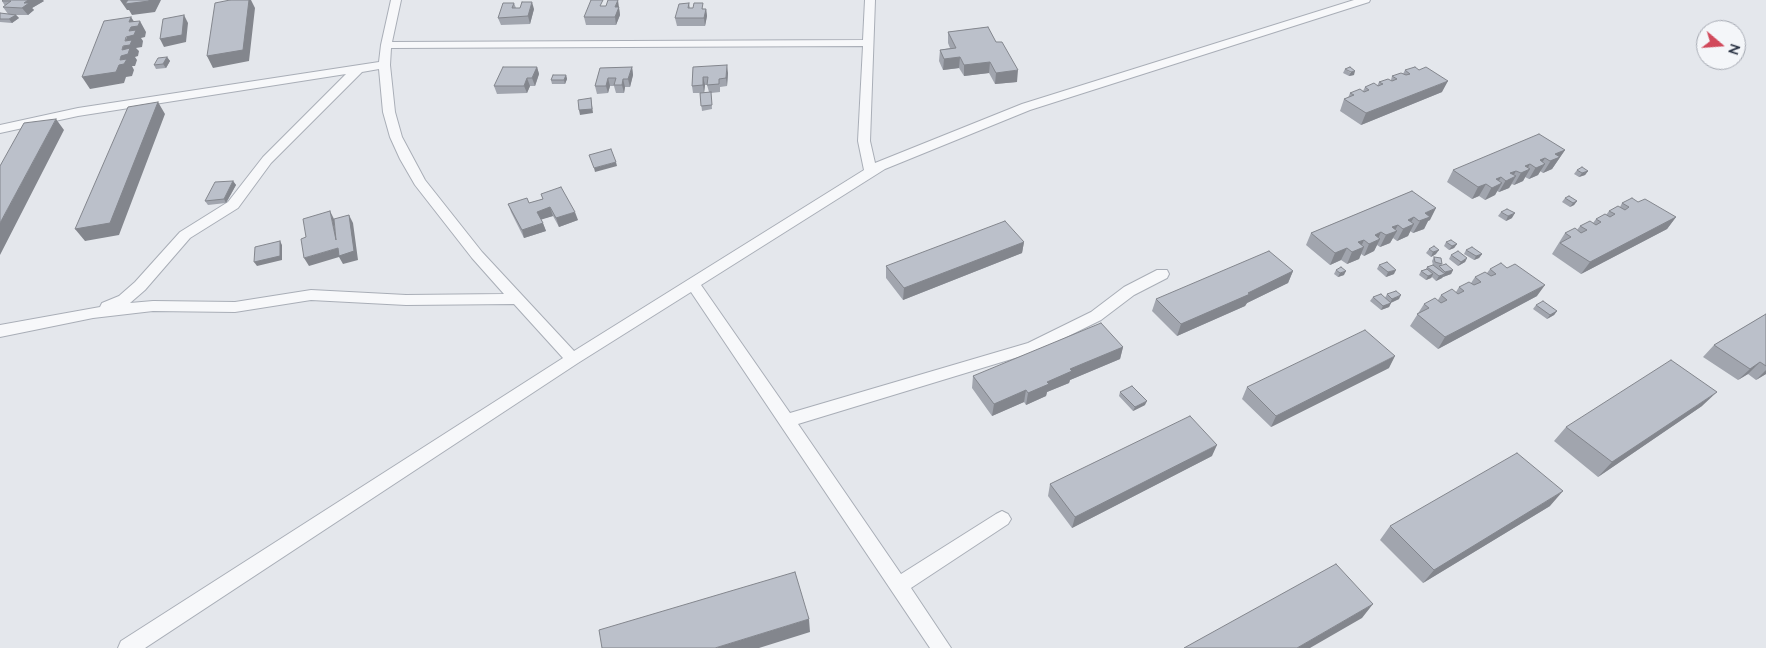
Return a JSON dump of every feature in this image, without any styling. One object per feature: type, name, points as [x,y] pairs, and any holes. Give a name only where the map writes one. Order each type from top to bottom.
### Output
[{"type":"street","points":[[396,0],[386,45],[384,65],[389,112],[396,137],[406,159],[420,182],[477,256],[573,359]]},
{"type":"street","points":[[870,0],[864,141],[871,172]]},
{"type":"street","points":[[128,648],[573,359],[880,166],[1026,106],[1365,0]]},
{"type":"street","points":[[386,45],[869,43]]},
{"type":"street","points":[[0,130],[78,112],[384,65]]},
{"type":"street","points":[[93,313],[124,300],[140,286],[184,235],[233,205],[267,160],[358,69]]},
{"type":"street","points":[[786,421],[1033,347],[1096,316],[1129,291],[1162,274]]},
{"type":"street","points":[[693,284],[941,648]]},
{"type":"street","points":[[0,331],[93,313],[153,306],[235,307],[311,295],[406,300],[517,299]]},
{"type":"street","points":[[899,586],[1002,519]]},
{"type":"building","points":[[3,0],[28,0],[24,3],[29,3],[22,8],[3,7],[11,1]]},
{"type":"building","points":[[128,0],[149,0],[149,1],[125,4]]},
{"type":"building","points":[[230,0],[249,0],[243,50],[207,56],[215,3]]},
{"type":"building","points":[[591,0],[603,0],[600,6],[606,6],[608,0],[618,0],[615,7],[619,7],[615,17],[584,17]]},
{"type":"building","points":[[522,2],[532,2],[528,16],[498,18],[503,3],[514,3],[512,8],[520,8]]},
{"type":"building","points":[[689,3],[688,8],[693,8],[694,3],[703,3],[702,9],[706,9],[704,18],[675,18],[679,4]]},
{"type":"building","points":[[0,13],[16,15],[9,19],[0,19]]},
{"type":"building","points":[[184,15],[182,35],[160,39],[163,19]]},
{"type":"building","points":[[131,17],[129,22],[140,21],[138,26],[131,27],[129,31],[136,30],[134,35],[126,37],[125,41],[132,40],[130,45],[123,46],[122,50],[130,48],[128,54],[121,56],[120,60],[127,59],[124,64],[119,65],[116,72],[82,77],[104,21]]},
{"type":"building","points":[[988,27],[996,42],[1002,42],[1018,70],[996,73],[990,62],[964,65],[960,57],[944,59],[940,50],[956,48],[948,32]]},
{"type":"building","points":[[167,57],[163,64],[154,65],[158,58]]},
{"type":"building","points":[[727,65],[726,78],[719,79],[719,84],[707,85],[708,77],[703,77],[703,85],[692,86],[693,67]]},
{"type":"building","points":[[503,67],[537,67],[532,78],[527,78],[524,86],[494,86]]},
{"type":"building","points":[[632,67],[628,79],[623,79],[622,85],[614,85],[616,78],[608,78],[606,86],[595,86],[600,68]]},
{"type":"building","points":[[1350,67],[1355,71],[1351,72],[1345,69]]},
{"type":"building","points":[[1415,67],[1419,70],[1426,67],[1448,81],[1366,113],[1344,99],[1354,95],[1350,93],[1360,89],[1364,92],[1369,90],[1365,87],[1374,83],[1378,86],[1383,84],[1379,82],[1397,79],[1392,76],[1401,73],[1410,74],[1405,70]]},
{"type":"building","points":[[553,75],[566,75],[564,80],[551,80]]},
{"type":"building","points":[[711,92],[712,105],[701,106],[700,93]]},
{"type":"building","points":[[591,98],[592,109],[579,110],[578,100]]},
{"type":"building","points":[[158,102],[110,223],[75,229],[128,107]]},
{"type":"building","points":[[56,119],[0,223],[0,166],[24,123]]},
{"type":"building","points":[[1539,134],[1565,150],[1555,154],[1560,157],[1550,161],[1545,158],[1540,160],[1545,164],[1536,168],[1530,164],[1525,166],[1530,169],[1521,173],[1516,171],[1510,173],[1516,176],[1506,181],[1501,177],[1496,179],[1502,183],[1492,188],[1486,184],[1478,187],[1453,170]]},
{"type":"building","points":[[611,149],[616,162],[594,168],[589,155]]},
{"type":"building","points":[[1582,167],[1588,171],[1582,173],[1577,170]]},
{"type":"building","points":[[233,181],[224,199],[205,201],[215,182]]},
{"type":"building","points":[[561,187],[575,212],[556,218],[550,207],[537,212],[543,223],[522,230],[508,204],[527,198],[529,203],[543,199],[541,194]]},
{"type":"building","points":[[1412,191],[1436,208],[1425,213],[1430,217],[1419,221],[1414,217],[1408,220],[1414,224],[1403,229],[1398,225],[1392,227],[1397,231],[1386,235],[1381,232],[1375,235],[1380,239],[1369,244],[1364,240],[1358,242],[1364,247],[1352,252],[1347,248],[1335,253],[1311,233]]},
{"type":"building","points":[[1569,196],[1577,201],[1573,203],[1565,198]]},
{"type":"building","points":[[1632,198],[1638,202],[1645,199],[1676,217],[1590,262],[1560,243],[1571,237],[1565,233],[1575,228],[1581,233],[1587,230],[1580,226],[1590,221],[1596,225],[1601,222],[1596,219],[1605,214],[1610,217],[1615,214],[1609,211],[1618,206],[1625,210],[1629,207],[1622,203]]},
{"type":"building","points":[[1507,209],[1515,213],[1508,216],[1501,212]]},
{"type":"building","points":[[330,211],[336,240],[334,219],[349,215],[354,251],[339,256],[338,248],[304,258],[301,239],[306,237],[303,219]]},
{"type":"building","points":[[1005,221],[1024,242],[904,288],[886,266]]},
{"type":"building","points":[[1451,240],[1457,244],[1452,246],[1446,242]]},
{"type":"building","points":[[280,241],[280,256],[254,262],[255,247]]},
{"type":"building","points":[[1434,246],[1439,250],[1433,252],[1429,249]]},
{"type":"building","points":[[1472,247],[1482,254],[1476,256],[1466,250]]},
{"type":"building","points":[[1269,251],[1293,271],[1248,293],[1250,294],[1181,324],[1156,299]]},
{"type":"building","points":[[1458,251],[1467,258],[1461,262],[1451,255]]},
{"type":"building","points":[[1434,257],[1441,258],[1442,264],[1435,262]]},
{"type":"building","points":[[1387,262],[1396,270],[1388,272],[1379,265]]},
{"type":"building","points":[[1501,263],[1507,268],[1515,264],[1545,285],[1445,337],[1417,314],[1429,308],[1424,304],[1435,298],[1441,303],[1447,300],[1441,295],[1452,289],[1458,294],[1464,291],[1459,287],[1469,282],[1474,285],[1481,282],[1475,277],[1485,272],[1491,276],[1496,274],[1490,269]]},
{"type":"building","points":[[1446,264],[1453,270],[1445,272],[1439,266]]},
{"type":"building","points":[[1433,265],[1445,274],[1439,276],[1427,267]]},
{"type":"building","points":[[1341,267],[1346,271],[1340,273],[1336,270]]},
{"type":"building","points":[[1427,269],[1433,274],[1428,276],[1421,271]]},
{"type":"building","points":[[1396,291],[1401,295],[1392,299],[1387,294]]},
{"type":"building","points":[[1381,294],[1391,303],[1383,306],[1373,297]]},
{"type":"building","points":[[1543,301],[1557,311],[1550,315],[1536,305]]},
{"type":"building","points":[[1766,314],[1766,366],[1760,362],[1750,369],[1714,345]]},
{"type":"building","points":[[1101,323],[1123,347],[1070,369],[1072,371],[1028,393],[1026,390],[994,404],[973,376]]},
{"type":"building","points":[[1365,330],[1395,356],[1276,416],[1247,387]]},
{"type":"building","points":[[1671,360],[1717,392],[1612,462],[1566,427]]},
{"type":"building","points":[[1132,386],[1147,401],[1135,407],[1120,392]]},
{"type":"building","points":[[1190,416],[1217,445],[1075,517],[1050,484]]},
{"type":"building","points":[[1517,453],[1563,491],[1434,570],[1390,526]]},
{"type":"building","points":[[1336,564],[1373,604],[1297,648],[1184,648]]},
{"type":"building","points":[[795,572],[809,619],[715,648],[602,648],[599,630]]}]
